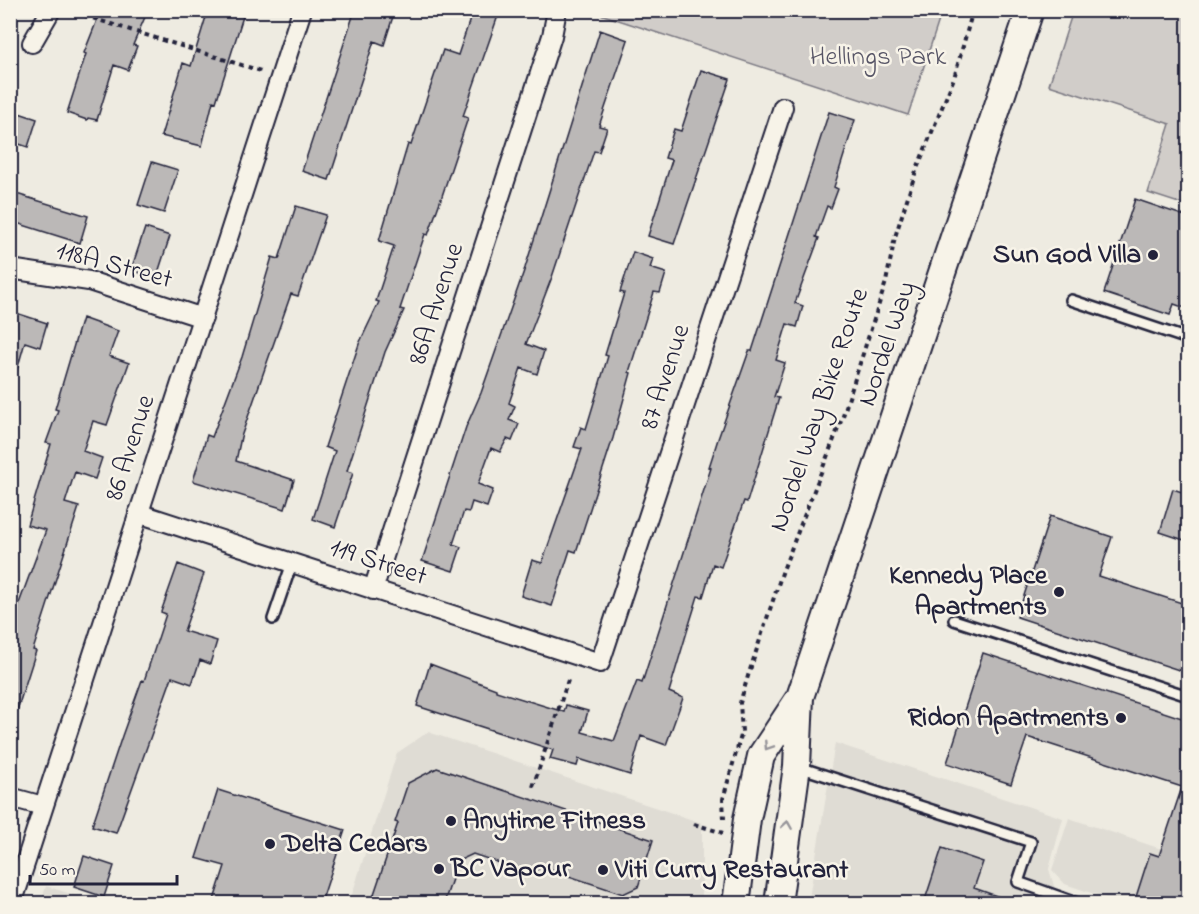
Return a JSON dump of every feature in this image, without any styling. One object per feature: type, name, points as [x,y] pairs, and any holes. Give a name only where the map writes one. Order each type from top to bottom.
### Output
[{"type":"main road","name":"Nordel Way","points":[[736,903],[747,819],[761,756],[800,697],[1030,10]]},
{"type":"main road","name":"Nordel Way","points":[[778,903],[781,864],[797,766],[800,697]]},
{"type":"street","points":[[32,43],[51,10]]},
{"type":"street","name":"86 Avenue","points":[[12,903],[302,10]]},
{"type":"street","name":"86A Avenue","points":[[373,590],[552,36],[557,10]]},
{"type":"street","name":"87 Avenue","points":[[600,663],[783,107]]},
{"type":"street","name":"118A Street","points":[[10,269],[88,281],[203,318]]},
{"type":"street","name":"119 Street","points":[[138,513],[600,663]]},
{"type":"street","points":[[10,797],[43,807]]},
{"type":"lane","points":[[1071,300],[1188,339]]},
{"type":"lane","points":[[273,619],[292,563]]},
{"type":"lane","points":[[954,620],[1188,696]]},
{"type":"lane","points":[[797,766],[1031,842],[1018,882],[1080,903]]},
{"type":"path","name":"Nordel Way Bike Route","points":[[725,825],[723,799],[742,732],[739,714],[742,694],[783,570],[853,387],[886,282],[895,237],[916,171],[954,78],[973,10]]},
{"type":"path","points":[[76,13],[265,73]]},
{"type":"path","points":[[533,787],[569,677]]},
{"type":"path","points":[[694,824],[724,833]]},
{"type":"shaded area","points":[[428,732],[702,823],[702,903],[349,904],[397,753]]},
{"type":"shaded area","points":[[835,743],[1063,818],[1049,869],[1059,903],[808,904]]},
{"type":"shaded area","points":[[1069,818],[1188,858],[1188,903],[1121,903],[1065,884],[1052,870]]},
{"type":"shaded area","points":[[46,886],[99,903],[41,903]]},
{"type":"green space","name":"Hellings Park","points":[[591,11],[942,11],[908,115]]},
{"type":"green space","points":[[1073,11],[1188,11],[1188,206],[1148,193],[1170,124],[1049,85]]},
{"type":"building","points":[[101,10],[148,10],[133,45],[137,46],[128,70],[114,65],[97,120],[88,118],[87,120],[67,113],[86,54],[84,53]]},
{"type":"building","points":[[208,10],[245,10],[216,102],[213,101],[202,146],[161,136],[183,63],[191,66]]},
{"type":"building","points":[[355,10],[395,10],[384,45],[374,41],[329,180],[302,171]]},
{"type":"building","points":[[473,10],[500,10],[463,116],[468,118],[428,235],[425,234],[400,309],[404,310],[385,352],[347,471],[353,473],[335,527],[313,519],[335,451],[325,447],[359,344],[379,302],[376,301],[394,246],[379,241],[408,144],[411,145],[443,50],[458,55]]},
{"type":"building","points":[[600,30],[628,40],[599,126],[607,128],[599,152],[594,151],[552,277],[526,344],[544,351],[537,374],[521,368],[509,403],[515,406],[509,420],[519,424],[512,441],[507,439],[500,452],[491,448],[478,484],[493,490],[487,507],[472,502],[469,512],[464,511],[453,544],[461,547],[453,571],[422,561],[466,427],[481,393],[525,268]]},
{"type":"building","points":[[701,70],[730,79],[674,244],[648,236],[672,160],[665,158],[674,129],[681,131]]},
{"type":"building","points":[[10,110],[37,119],[28,147],[10,141]]},
{"type":"building","points":[[829,112],[855,120],[834,187],[838,189],[831,208],[827,206],[816,237],[819,238],[795,303],[803,306],[797,327],[787,324],[776,360],[785,363],[774,397],[779,398],[747,502],[744,501],[721,567],[713,564],[703,597],[698,596],[689,625],[669,692],[683,698],[666,745],[641,736],[630,775],[579,759],[577,766],[550,759],[553,750],[417,706],[430,664],[496,689],[496,691],[564,712],[566,705],[588,711],[582,732],[614,741],[637,681],[642,683],[711,468],[709,467],[718,439],[749,351],[752,351]]},
{"type":"building","points":[[152,162],[178,170],[164,213],[138,205]]},
{"type":"building","points":[[10,192],[88,216],[80,243],[10,221]]},
{"type":"building","name":"Sun God Villa","points":[[1135,199],[1188,217],[1188,309],[1174,304],[1170,315],[1104,293]]},
{"type":"building","points":[[296,206],[326,215],[298,296],[291,294],[241,437],[236,461],[294,480],[285,509],[193,481],[207,435],[212,437],[242,357],[272,257],[279,259]]},
{"type":"building","points":[[145,228],[170,236],[156,279],[131,270]]},
{"type":"building","points":[[633,252],[653,259],[650,268],[666,273],[660,293],[654,292],[629,372],[631,373],[613,438],[576,552],[570,550],[552,606],[521,596],[532,560],[542,563],[582,449],[574,447],[581,427],[586,429],[608,356],[605,355],[624,293],[620,292]]},
{"type":"building","points":[[10,311],[47,323],[40,347],[25,342],[15,377],[10,376]]},
{"type":"building","points":[[82,318],[118,331],[109,356],[129,363],[107,425],[93,421],[83,451],[102,458],[95,479],[75,472],[65,503],[79,507],[33,650],[36,651],[14,720],[10,720],[10,628],[46,530],[27,525],[51,444],[46,443],[58,410],[55,409]]},
{"type":"building","points":[[1173,489],[1188,494],[1188,527],[1184,540],[1160,532]]},
{"type":"building","name":"Kennedy Place Apartments","points":[[1050,516],[1112,537],[1099,576],[1188,605],[1188,673],[1017,617]]},
{"type":"building","points":[[178,564],[204,574],[184,631],[217,641],[210,664],[200,660],[192,684],[172,677],[116,833],[92,826],[166,614],[161,612]]},
{"type":"building","name":"Ridon Apartments","points":[[983,653],[1188,720],[1188,903],[1145,903],[1135,900],[1150,853],[1159,856],[1182,787],[1027,737],[1011,784],[947,763]]},
{"type":"building","points":[[437,768],[653,840],[638,887],[623,894],[542,867],[530,873],[473,854],[458,861],[444,903],[371,903],[398,823],[395,822],[408,783]]},
{"type":"building","name":"Delta Cedars","points":[[218,790],[345,830],[321,903],[213,903],[225,866],[196,858]]},
{"type":"building","points":[[942,848],[983,862],[974,888],[1011,901],[1011,903],[924,903]]},
{"type":"building","points":[[84,856],[114,866],[104,897],[74,887]]},
{"type":"place","name":"Sun God Villa","points":[[1153,255]]},
{"type":"place","name":"Kennedy Place Apartments","points":[[1059,592]]},
{"type":"place","name":"Ridon Apartments","points":[[1121,718]]},
{"type":"place","name":"Anytime Fitness","points":[[451,821]]},
{"type":"place","name":"Delta Cedars","points":[[270,844]]},
{"type":"place","name":"BC Vapour","points":[[439,869]]},
{"type":"place","name":"Viti Curry Restaurant","points":[[603,870]]}]
